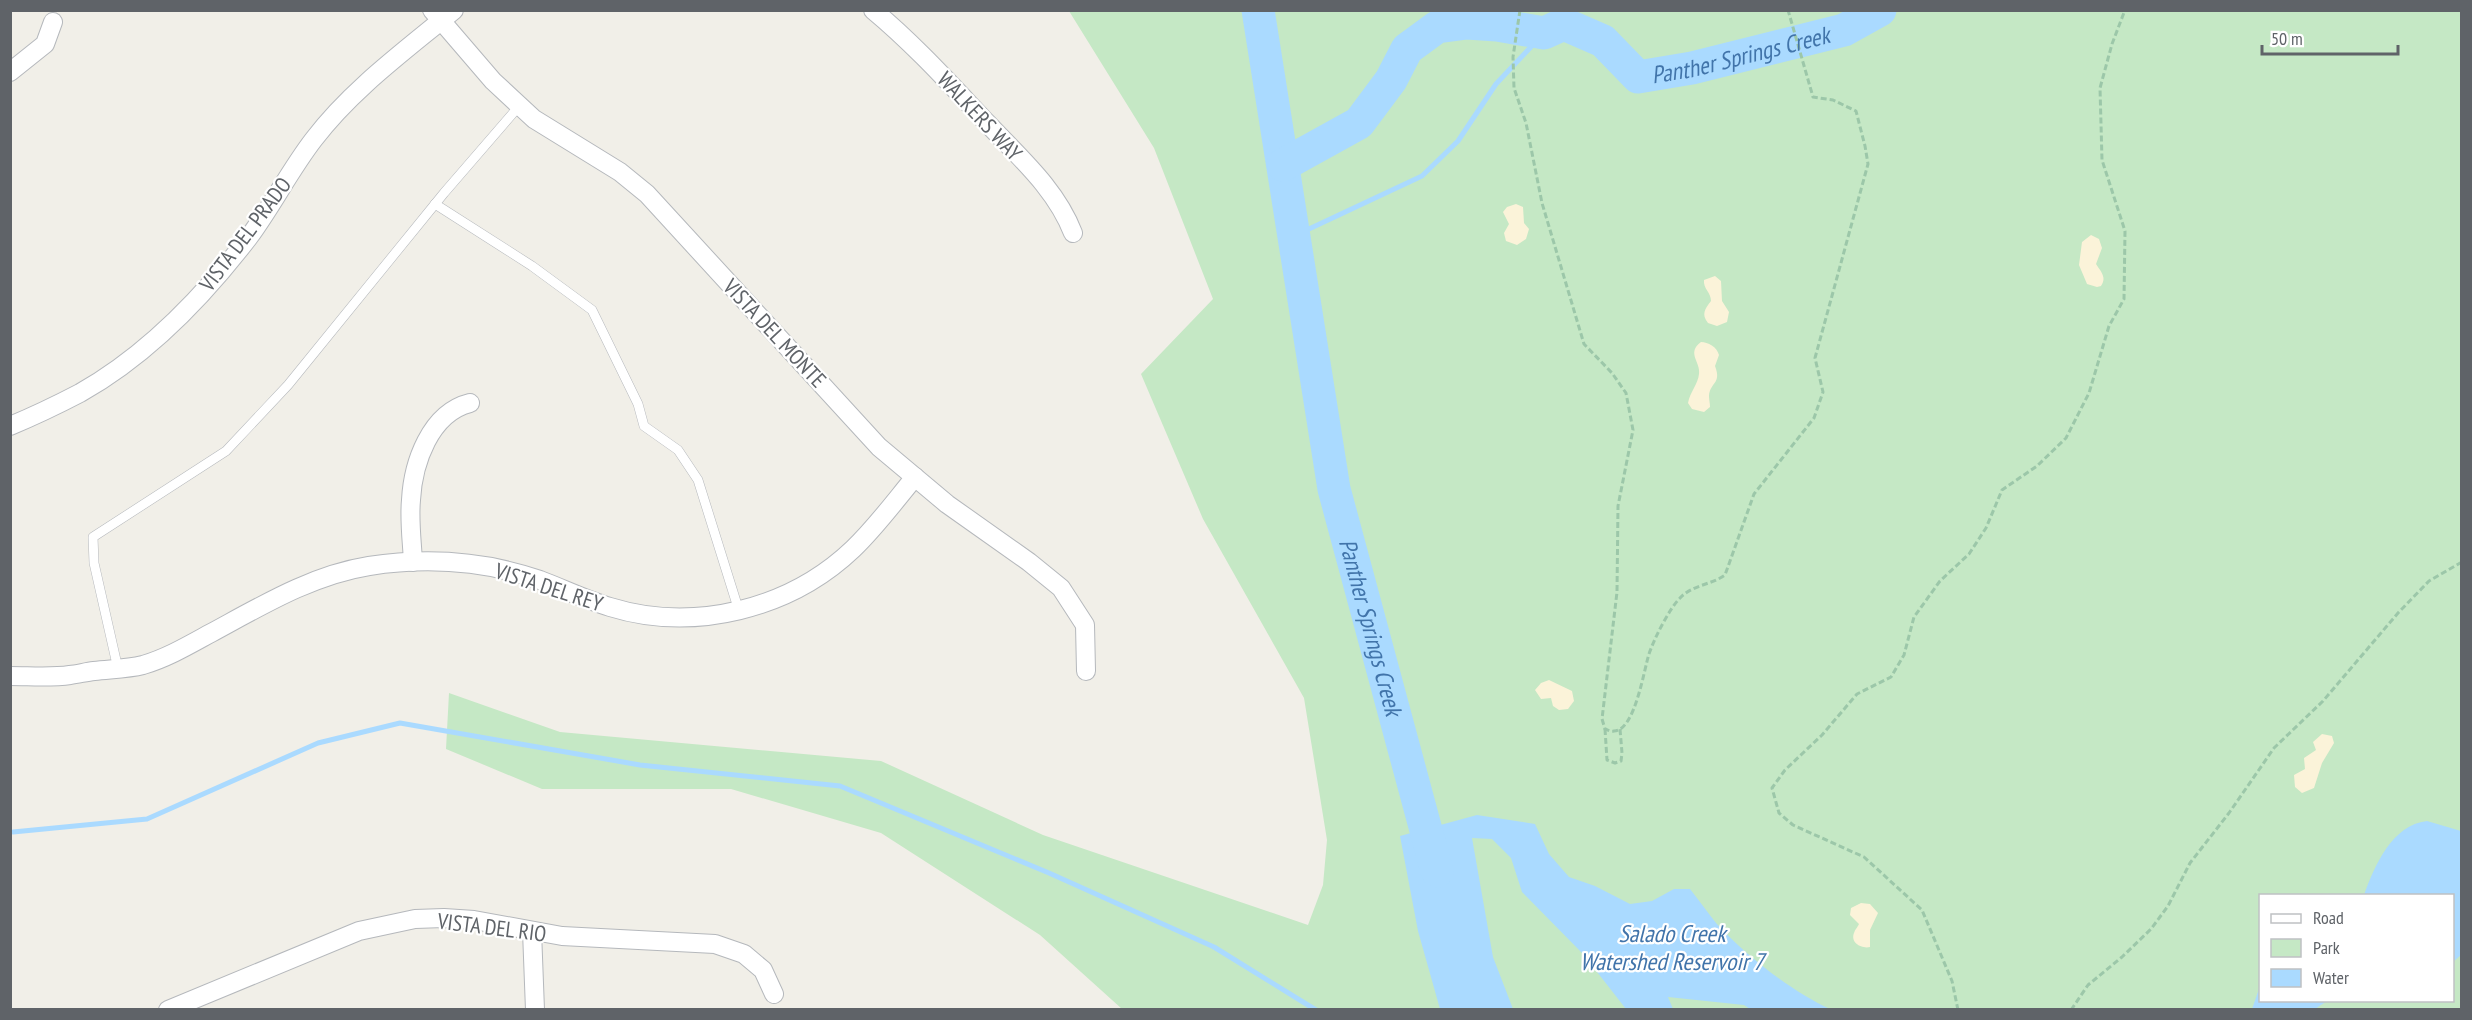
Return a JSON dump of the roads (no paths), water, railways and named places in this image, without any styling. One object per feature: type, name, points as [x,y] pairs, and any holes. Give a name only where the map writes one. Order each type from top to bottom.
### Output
[{"type":"street","name":"WALKERS WAY","points":[[873,10],[908,40],[1047,186],[1066,215],[1073,233]]},
{"type":"street","name":"VISTA DEL MONTE","points":[[442,14],[493,81],[534,119],[620,172],[647,194],[879,447],[947,504],[1029,561],[1061,588],[1085,625],[1086,671]]},
{"type":"street","name":"VISTA DEL PRADO","points":[[10,426],[82,392],[158,336],[211,284],[250,235],[314,138],[368,82],[442,14]]},
{"type":"street","points":[[10,72],[45,44],[53,22]]},
{"type":"street","points":[[413,561],[410,503],[415,470],[427,438],[443,417],[458,406],[470,403]]},
{"type":"street","name":"VISTA DEL REY","points":[[10,676],[69,676],[144,665],[183,648],[301,586],[334,574],[368,566],[413,561],[472,564],[506,570],[540,580],[608,607],[634,614],[686,618],[738,611],[788,594],[833,566],[871,530],[915,477]]},
{"type":"street","name":"VISTA DEL RIO","points":[[168,1010],[358,931],[387,923],[444,918],[474,920],[562,936],[617,941],[715,944],[744,954],[763,970],[774,994]]},
{"type":"street","points":[[532,931],[535,1010]]},
{"type":"lane","points":[[118,669],[94,563],[93,537],[226,451],[288,385],[435,204],[520,105]]},
{"type":"lane","points":[[435,204],[532,266],[592,310],[638,404],[644,426],[678,450],[698,480],[738,611]]},
{"type":"water","name":"Salado Creek Watershed Reservoir 7","points":[[1477,815],[1535,824],[1549,854],[1569,877],[1595,886],[1630,904],[1652,901],[1674,889],[1690,889],[1716,923],[1755,960],[1784,982],[1830,1009],[1750,1009],[1744,1005],[1668,997],[1673,1009],[1626,1009],[1583,954],[1522,892],[1511,858],[1492,839],[1472,838],[1493,957],[1513,1009],[1440,1009],[1418,931],[1400,836]]},
{"type":"water","points":[[2427,821],[2461,831],[2461,955],[2454,961],[2454,894],[2364,894],[2386,848],[2404,830]]},
{"type":"water","points":[[2259,989],[2259,1002],[2326,1002],[2315,1009],[2252,1009]]},
{"type":"waterway","name":"Panther Springs Creek","points":[[1258,10],[1334,489],[1437,871]]},
{"type":"waterway","name":"Panther Springs Creek","points":[[1283,165],[1359,123],[1391,80],[1407,49],[1437,27],[1467,23],[1497,25],[1544,33],[1564,24],[1603,41],[1638,77],[1692,68],[1844,30],[1880,10]]},
{"type":"waterway","name":"Panther Springs Creek","points":[[1294,236],[1422,176],[1458,141],[1496,84],[1544,33]]},
{"type":"waterway","points":[[13,832],[147,819],[318,743],[400,723],[640,765],[840,786],[1049,873],[1214,947],[1316,1010]]}]
